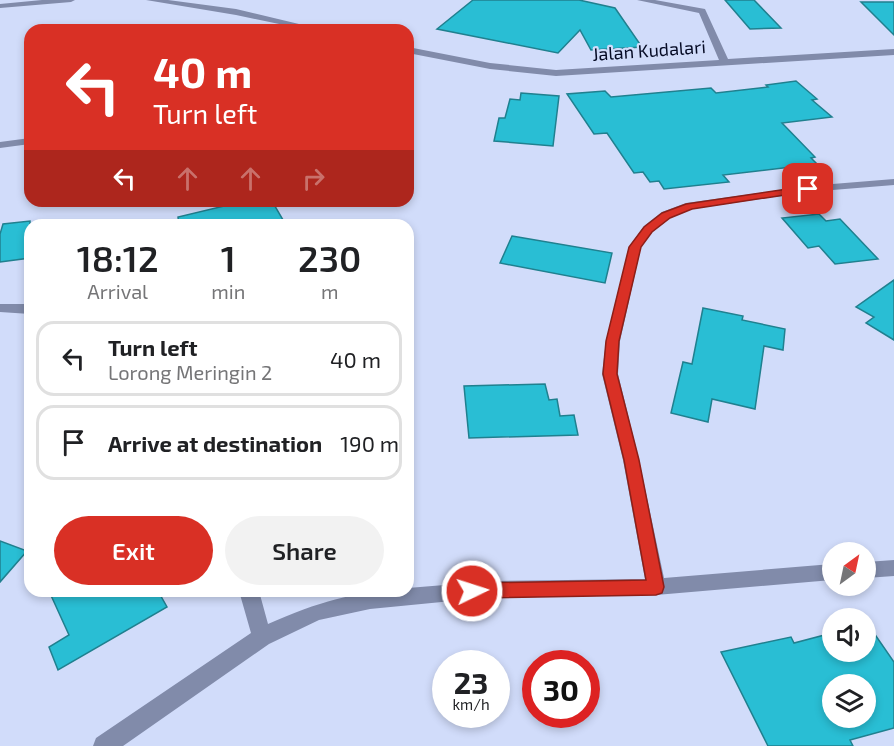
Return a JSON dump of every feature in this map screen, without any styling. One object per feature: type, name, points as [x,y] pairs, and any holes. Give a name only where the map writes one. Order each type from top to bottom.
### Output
[{"type":"street","points":[[0,6],[15,2],[71,0]]},
{"type":"street","points":[[150,0],[226,10],[292,24]]},
{"type":"street","points":[[641,0],[702,11],[725,62]]},
{"type":"street","name":"Jalan Kudalari","points":[[414,51],[490,66],[556,73],[894,52]]},
{"type":"street","points":[[0,144],[24,142]]},
{"type":"street","points":[[656,587],[631,460],[610,374],[613,341],[635,247],[648,229],[666,215],[690,206],[808,189],[894,182]]},
{"type":"street","points":[[0,308],[24,309]]},
{"type":"street","points":[[876,569],[894,568]]},
{"type":"street","points":[[414,596],[493,589],[656,587],[822,573]]},
{"type":"street","points":[[251,597],[262,637]]},
{"type":"street","points":[[104,746],[262,637],[317,612],[370,600],[404,597]]},
{"type":"building","points":[[473,0],[579,0],[615,8],[642,47],[591,50],[580,30],[558,53],[437,29]]},
{"type":"building","points":[[725,0],[754,0],[781,28],[750,29]]},
{"type":"building","points":[[861,2],[894,2],[894,35]]},
{"type":"building","points":[[796,81],[817,99],[812,100],[832,117],[782,123],[815,157],[811,158],[817,164],[723,175],[729,182],[664,189],[659,181],[650,182],[643,172],[634,173],[607,133],[594,134],[567,94],[605,91],[611,97],[711,88],[716,93]]},
{"type":"building","points":[[521,93],[559,96],[553,146],[494,141],[499,118],[505,118],[510,99],[520,100]]},
{"type":"building","points":[[220,207],[276,207],[282,219],[178,219],[178,217]]},
{"type":"building","points":[[819,214],[826,221],[840,219],[878,259],[835,264],[819,246],[808,248],[782,218]]},
{"type":"building","points":[[24,222],[24,259],[0,262],[0,234],[3,224]]},
{"type":"building","points":[[512,236],[612,253],[605,283],[500,263]]},
{"type":"building","points":[[894,280],[894,340],[866,323],[874,317],[856,307]]},
{"type":"building","points":[[703,308],[743,316],[742,320],[785,329],[783,350],[764,346],[755,409],[712,399],[708,422],[671,413],[683,362],[692,364]]},
{"type":"building","points":[[545,384],[549,400],[557,399],[560,416],[574,415],[578,435],[469,438],[464,386]]},
{"type":"building","points":[[0,541],[24,550],[24,554],[0,582]]},
{"type":"building","points":[[52,597],[161,597],[167,607],[58,670],[49,647],[69,635]]},
{"type":"building","points":[[822,636],[822,662],[876,662],[876,636],[894,662],[894,728],[850,740],[853,746],[768,746],[721,652],[791,637],[794,643]]},
{"type":"route","points":[[472,591],[656,587],[631,460],[610,374],[613,341],[635,247],[648,229],[666,215],[690,206],[808,189]]}]
